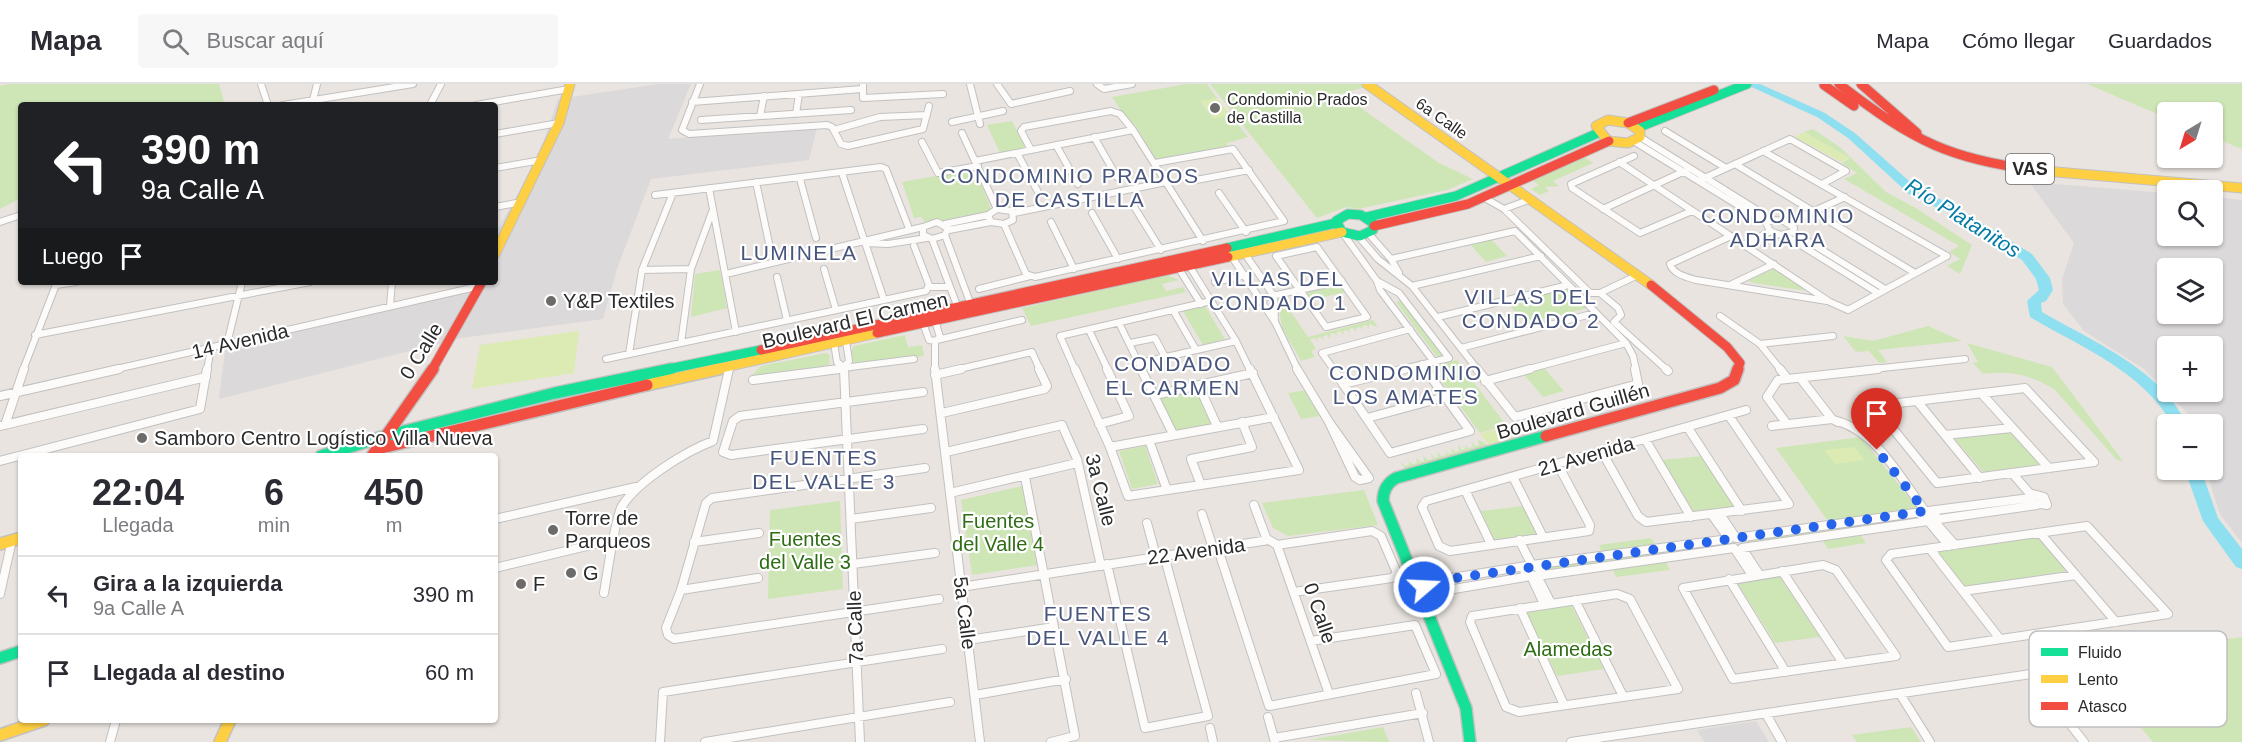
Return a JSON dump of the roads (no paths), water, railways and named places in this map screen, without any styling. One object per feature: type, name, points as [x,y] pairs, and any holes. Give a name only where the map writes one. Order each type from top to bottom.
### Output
[{"type":"main road","name":"6a Calle","points":[[1367,84],[1510,185]]},
{"type":"main road","name":"VAS","points":[[1839,84],[1883,118],[1917,139],[1990,164],[2242,185]]},
{"type":"main road","name":"VAS","points":[[1846,84],[1897,122],[1955,151],[2004,163],[2242,185]]},
{"type":"main road","points":[[1861,84],[1921,136]]},
{"type":"main road","points":[[1598,133],[1609,141],[1626,144],[1635,133],[1737,85]]},
{"type":"main road","points":[[1824,85],[1914,140],[1952,155],[1990,164]]},
{"type":"main road","points":[[498,245],[522,202],[559,123],[570,87]]},
{"type":"main road","name":"Boulevard El Carmen","points":[[1367,228],[1456,196],[1598,133],[1596,126],[1603,121],[1635,133]]},
{"type":"main road","name":"Boulevard El Carmen","points":[[351,448],[385,436],[555,393],[772,352],[846,341],[935,321],[1037,294],[1339,228],[1367,228],[1468,204],[1609,141]]},
{"type":"main road","name":"Boulevard Guillén","points":[[1470,742],[1466,708],[1382,498],[1384,489],[1393,480],[1720,388],[1737,376],[1740,363],[1734,353],[1638,276],[1510,185]]},
{"type":"main road","name":"Boulevard El Carmen","points":[[1339,228],[1338,218],[1348,214],[1367,228]]},
{"type":"main road","name":"Boulevard El Carmen","points":[[351,448],[374,452],[730,365],[772,352],[958,308],[1185,268],[1339,228]]},
{"type":"main road","name":"0 Calle","points":[[385,436],[433,369],[480,285]]},
{"type":"main road","points":[[374,452],[385,436]]},
{"type":"main road","points":[[332,453],[351,448]]},
{"type":"main road","points":[[0,544],[16,539]]},
{"type":"main road","points":[[0,658],[18,652]]},
{"type":"main road","points":[[1,736],[36,723]]},
{"type":"main road","points":[[220,742],[229,723]]},
{"type":"street","points":[[261,84],[267,102]]},
{"type":"street","points":[[313,100],[317,84]]},
{"type":"street","points":[[301,102],[379,87],[413,84]]},
{"type":"street","points":[[432,102],[441,84]]},
{"type":"street","points":[[700,84],[682,130],[684,133],[827,125],[834,130],[841,144],[848,146],[923,129],[929,106]]},
{"type":"street","points":[[970,84],[980,124]]},
{"type":"street","points":[[997,84],[1011,104],[1070,91]]},
{"type":"street","points":[[1097,84],[1104,89],[1132,84]]},
{"type":"street","points":[[492,102],[570,87]]},
{"type":"street","points":[[692,102],[863,87],[862,96],[867,98],[943,94]]},
{"type":"street","points":[[796,114],[799,94]]},
{"type":"street","points":[[760,116],[764,96]]},
{"type":"street","points":[[700,120],[851,110]]},
{"type":"street","points":[[870,110],[870,120]]},
{"type":"street","points":[[952,122],[1003,111]]},
{"type":"street","points":[[1031,150],[1021,131],[1024,128],[1111,111],[1120,114],[1155,163],[1203,241]]},
{"type":"street","points":[[834,130],[870,120],[927,115]]},
{"type":"street","points":[[498,133],[559,123]]},
{"type":"street","points":[[922,142],[936,172],[943,173],[1017,153],[1133,130]]},
{"type":"street","points":[[1665,131],[1726,168]]},
{"type":"street","points":[[962,133],[997,209]]},
{"type":"street","points":[[1635,133],[1688,170]]},
{"type":"street","points":[[1635,133],[1658,156],[1688,170],[1770,221],[1788,223],[1845,196]]},
{"type":"street","points":[[1094,137],[1117,177]]},
{"type":"street","points":[[1703,179],[1790,139],[1846,171],[1822,183]]},
{"type":"street","points":[[1056,145],[1078,184]]},
{"type":"street","points":[[979,289],[1030,276],[1074,269],[1246,232],[1283,223],[1285,220],[1232,149],[1155,163]]},
{"type":"street","points":[[1619,162],[1830,302],[1848,310],[1947,256],[1763,151]]},
{"type":"street","points":[[1017,153],[1038,192]]},
{"type":"street","points":[[1658,156],[1666,153]]},
{"type":"street","points":[[1634,156],[1571,184],[1575,191],[1631,230],[1642,233],[1692,211]]},
{"type":"street","points":[[498,167],[542,160]]},
{"type":"street","points":[[1735,164],[1915,273]]},
{"type":"street","points":[[655,195],[800,179],[876,167],[885,168],[908,226]]},
{"type":"street","points":[[1191,181],[1249,170]]},
{"type":"street","points":[[1603,209],[1688,170]]},
{"type":"street","points":[[842,173],[884,300]]},
{"type":"street","points":[[800,179],[816,238]]},
{"type":"street","points":[[864,243],[888,244],[930,238],[997,209],[1014,213],[1166,182]]},
{"type":"street","points":[[756,183],[770,248]]},
{"type":"street","points":[[709,188],[736,333]]},
{"type":"street","points":[[629,354],[642,270],[673,193]]},
{"type":"street","points":[[1219,193],[1246,232]]},
{"type":"street","points":[[1483,197],[1504,209],[1590,293],[1600,293],[1638,276]]},
{"type":"street","points":[[1504,209],[1531,199]]},
{"type":"street","points":[[498,206],[522,202]]},
{"type":"street","points":[[1133,205],[1161,250]]},
{"type":"street","points":[[681,343],[691,269],[713,210]]},
{"type":"street","points":[[946,230],[991,222],[1004,224],[1013,220],[1014,213]]},
{"type":"street","points":[[1092,213],[1118,259]]},
{"type":"street","points":[[988,214],[991,222]]},
{"type":"street","points":[[0,222],[18,216]]},
{"type":"street","points":[[1770,221],[1771,231]]},
{"type":"street","points":[[726,274],[864,243],[885,235],[923,227],[933,222],[946,230],[971,305]]},
{"type":"street","points":[[1051,222],[1074,269]]},
{"type":"street","points":[[1788,223],[1794,228],[1793,232]]},
{"type":"street","points":[[1004,224],[1030,276]]},
{"type":"street","points":[[923,227],[922,232],[930,238],[958,308]]},
{"type":"street","points":[[1339,228],[1377,281],[1380,290],[1434,362]]},
{"type":"street","points":[[1367,228],[1391,259],[1400,275]]},
{"type":"street","points":[[1367,228],[1370,251],[1412,286],[1515,417],[1638,384],[1633,356],[1626,344],[1515,231],[1391,259]]},
{"type":"street","points":[[1745,244],[1771,231],[1786,236],[1878,293]]},
{"type":"street","points":[[1793,232],[1885,289]]},
{"type":"street","points":[[1786,236],[1793,232]]},
{"type":"street","points":[[1731,236],[1670,264],[1683,276],[1830,302]]},
{"type":"street","points":[[914,246],[930,287]]},
{"type":"street","points":[[1317,247],[1342,281],[1367,317],[1326,327],[1276,256],[1317,247]]},
{"type":"street","points":[[1370,251],[1381,248]]},
{"type":"street","points":[[1245,254],[1274,296],[1275,322]]},
{"type":"street","points":[[1412,286],[1541,256]]},
{"type":"street","points":[[1232,257],[1246,275],[1257,299],[1275,322],[1294,363],[1329,422],[1357,479],[1370,478],[1329,422]]},
{"type":"street","points":[[1730,285],[1774,264]]},
{"type":"street","points":[[1185,268],[1211,301],[1236,341],[1299,470],[1128,496],[1110,447],[1060,336],[1211,301]]},
{"type":"street","points":[[1185,268],[1201,304]]},
{"type":"street","points":[[642,270],[691,269]]},
{"type":"street","points":[[824,269],[836,310]]},
{"type":"street","points":[[1215,282],[1257,273]]},
{"type":"street","points":[[777,277],[787,320]]},
{"type":"street","points":[[1257,299],[1342,281]]},
{"type":"street","points":[[1342,384],[1449,358],[1399,293],[1377,281]]},
{"type":"street","points":[[2,425],[56,285]]},
{"type":"street","points":[[227,344],[241,285]]},
{"type":"street","points":[[35,335],[295,285]]},
{"type":"street","points":[[390,306],[392,285]]},
{"type":"street","name":"14 Avenida","points":[[0,396],[477,285]]},
{"type":"street","points":[[1438,317],[1568,285]]},
{"type":"street","points":[[606,359],[926,291],[930,287],[950,287]]},
{"type":"street","points":[[1600,293],[1620,310],[1621,315],[1614,322],[1668,371]]},
{"type":"street","points":[[1173,310],[1196,350]]},
{"type":"street","points":[[1461,348],[1595,314]]},
{"type":"street","points":[[1720,316],[1760,344],[1787,378]]},
{"type":"street","points":[[923,323],[929,340],[935,341],[1022,320]]},
{"type":"street","name":"5a Calle","points":[[935,321],[940,337],[935,341],[935,375],[942,413],[980,742]]},
{"type":"street","points":[[1119,323],[1173,435]]},
{"type":"street","points":[[1410,329],[1322,352],[1390,453],[1470,431],[1422,364]]},
{"type":"street","points":[[1089,330],[1129,416],[1099,424]]},
{"type":"street","points":[[1760,344],[1833,336]]},
{"type":"street","points":[[1130,343],[1155,338],[1165,357]]},
{"type":"street","points":[[844,368],[849,361],[846,341]]},
{"type":"street","points":[[1140,363],[1236,341]]},
{"type":"street","points":[[834,343],[837,362],[844,368]]},
{"type":"street","points":[[1485,381],[1626,344]]},
{"type":"street","points":[[31,453],[201,409],[211,348]]},
{"type":"street","points":[[935,375],[1032,352],[1047,388],[942,413]]},
{"type":"street","points":[[753,380],[914,359]]},
{"type":"street","points":[[1787,424],[1767,397],[1778,380],[1965,359]]},
{"type":"street","points":[[604,593],[621,507],[639,487],[694,448],[713,441],[730,365]]},
{"type":"street","name":"7a Calle","points":[[844,368],[860,742]]},
{"type":"street","points":[[1155,395],[1252,373]]},
{"type":"street","points":[[2,425],[206,377]]},
{"type":"street","points":[[1801,379],[1834,420],[1865,435],[1925,511]]},
{"type":"street","points":[[1199,386],[1217,426]]},
{"type":"street","points":[[2025,388],[2094,462],[1937,483],[1877,409],[1882,405],[2025,388]]},
{"type":"street","points":[[923,392],[740,416],[733,421],[723,448],[725,453],[731,455],[923,429]]},
{"type":"street","points":[[1981,393],[2049,468]]},
{"type":"street","points":[[1367,418],[1445,397]]},
{"type":"street","points":[[1917,401],[1980,478]]},
{"type":"street","name":"21 Avenida","points":[[1491,544],[1450,551],[1439,546],[1422,507],[1426,501],[1746,410]]},
{"type":"street","points":[[1602,452],[1637,515],[1650,523],[1789,504],[1729,416]]},
{"type":"street","points":[[1110,447],[1274,417]]},
{"type":"street","points":[[1772,426],[1834,420]]},
{"type":"street","points":[[1201,485],[1191,459],[1252,447],[1242,422]]},
{"type":"street","name":"3a Calle","points":[[946,452],[1062,426],[1077,463],[1145,728],[1208,716],[1160,556]]},
{"type":"street","points":[[1688,428],[1742,511]]},
{"type":"street","points":[[1945,435],[2012,428]]},
{"type":"street","points":[[1645,439],[1691,517]]},
{"type":"street","points":[[1149,440],[1167,490]]},
{"type":"street","points":[[0,461],[18,456]]},
{"type":"street","points":[[950,493],[1077,463]]},
{"type":"street","points":[[1465,490],[1491,544],[1590,530],[1590,525],[1558,465]]},
{"type":"street","points":[[925,468],[714,497],[706,503],[681,590],[666,628],[668,635],[674,639],[939,599]]},
{"type":"street","points":[[1436,592],[2037,505],[2014,473]]},
{"type":"street","points":[[1025,477],[1043,573],[1047,580],[1075,736],[1051,742]]},
{"type":"street","points":[[1514,477],[1543,537]]},
{"type":"street","points":[[498,518],[639,487]]},
{"type":"street","points":[[1414,577],[1420,581],[1431,581],[2032,495]]},
{"type":"street","points":[[1254,505],[1267,540]]},
{"type":"street","points":[[850,519],[931,508]]},
{"type":"street","points":[[1925,511],[1920,518],[1931,521],[1952,545]]},
{"type":"street","points":[[1202,514],[1216,548],[1269,706],[1436,676],[1418,628],[1410,625],[1311,641]]},
{"type":"street","points":[[1716,514],[1733,539],[1743,542],[1738,548]]},
{"type":"street","points":[[1146,523],[1160,556]]},
{"type":"street","points":[[2029,635],[1948,647],[1888,566],[1886,558],[1893,554],[2087,526],[2168,614],[2055,631]]},
{"type":"street","points":[[1278,545],[1376,531],[1382,536],[1397,573],[1392,578],[1294,592]]},
{"type":"street","points":[[694,542],[759,533]]},
{"type":"street","points":[[2040,533],[2116,622]]},
{"type":"street","points":[[0,594],[16,539]]},
{"type":"street","points":[[498,567],[616,539]]},
{"type":"street","name":"22 Avenida","points":[[961,587],[1267,540],[1278,545]]},
{"type":"street","points":[[1517,540],[1530,566],[1540,569],[1534,576]]},
{"type":"street","name":"0 Calle","points":[[1278,545],[1329,694]]},
{"type":"street","points":[[1738,548],[1756,575]]},
{"type":"street","points":[[1930,549],[2000,639]]},
{"type":"street","points":[[853,564],[935,553]]},
{"type":"street","points":[[1823,565],[1836,570],[1896,656],[1733,680],[1683,592],[1686,585],[1782,571],[1823,565]]},
{"type":"street","points":[[1782,571],[1842,663]]},
{"type":"street","points":[[1963,591],[2076,575]]},
{"type":"street","points":[[1534,576],[1547,604]]},
{"type":"street","points":[[681,590],[758,578]]},
{"type":"street","points":[[1730,579],[1786,672]]},
{"type":"street","points":[[1424,602],[1441,585],[1431,581]]},
{"type":"street","points":[[1617,594],[1630,599],[1678,689],[1519,712],[1510,710],[1504,704],[1470,622],[1475,615],[1575,600],[1617,594]]},
{"type":"street","points":[[1575,600],[1623,696]]},
{"type":"street","points":[[1520,608],[1564,705]]},
{"type":"street","points":[[968,640],[1054,627]]},
{"type":"street","points":[[660,742],[663,692],[942,649]]},
{"type":"street","points":[[1571,742],[1626,739],[1766,714],[2029,674]]},
{"type":"street","points":[[975,695],[1066,679]]},
{"type":"street","points":[[1416,693],[1429,742]]},
{"type":"street","points":[[1900,694],[1930,742]]},
{"type":"street","points":[[705,742],[950,702]]},
{"type":"street","points":[[1268,717],[1274,740],[1423,713]]},
{"type":"street","points":[[1766,714],[1782,742]]},
{"type":"street","points":[[110,742],[115,723]]},
{"type":"street","points":[[2072,727],[2084,742]]},
{"type":"street","points":[[1210,728],[1213,742]]},
{"type":"waterway","name":"Río Platanitos","points":[[1751,84],[1821,115],[1852,136],[1913,191],[1954,211],[2027,257],[2043,278],[2046,290],[2041,298],[2034,301],[2035,314],[2094,347],[2137,376],[2156,391],[2174,414]]},
{"type":"waterway","name":"Río Platanitos","points":[[2197,480],[2211,521],[2242,562]]},
{"type":"place","name":"Condominio Prados de Castilla","points":[[1215,108]]},
{"type":"place","name":"Y&P Textiles","points":[[551,301]]},
{"type":"place","name":"Samboro Centro Logístico Villa Nueva","points":[[142,438]]},
{"type":"place","name":"Torre de Parqueos","points":[[553,530]]},
{"type":"place","name":"G","points":[[571,573]]},
{"type":"place","name":"F","points":[[521,584]]},
{"type":"district","name":"CONDOMINIO PRADOS DE CASTILLA","points":[[1070,188]]},
{"type":"district","name":"CONDOMINIO ADHARA","points":[[1778,228]]},
{"type":"district","name":"LUMINELA","points":[[799,253]]},
{"type":"district","name":"VILLAS DEL CONDADO 1","points":[[1278,291]]},
{"type":"district","name":"VILLAS DEL CONDADO 2","points":[[1531,309]]},
{"type":"district","name":"CONDADO EL CARMEN","points":[[1173,376]]},
{"type":"district","name":"CONDOMINIO LOS AMATES","points":[[1406,385]]},
{"type":"district","name":"FUENTES DEL VALLE 3","points":[[824,470]]},
{"type":"district","name":"FUENTES DEL VALLE 4","points":[[1098,626]]},
{"type":"park label","name":"Fuentes del Valle 4","points":[[998,532]]},
{"type":"park label","name":"Fuentes del Valle 3","points":[[805,550]]},
{"type":"park label","name":"Alamedas","points":[[1568,649]]}]
